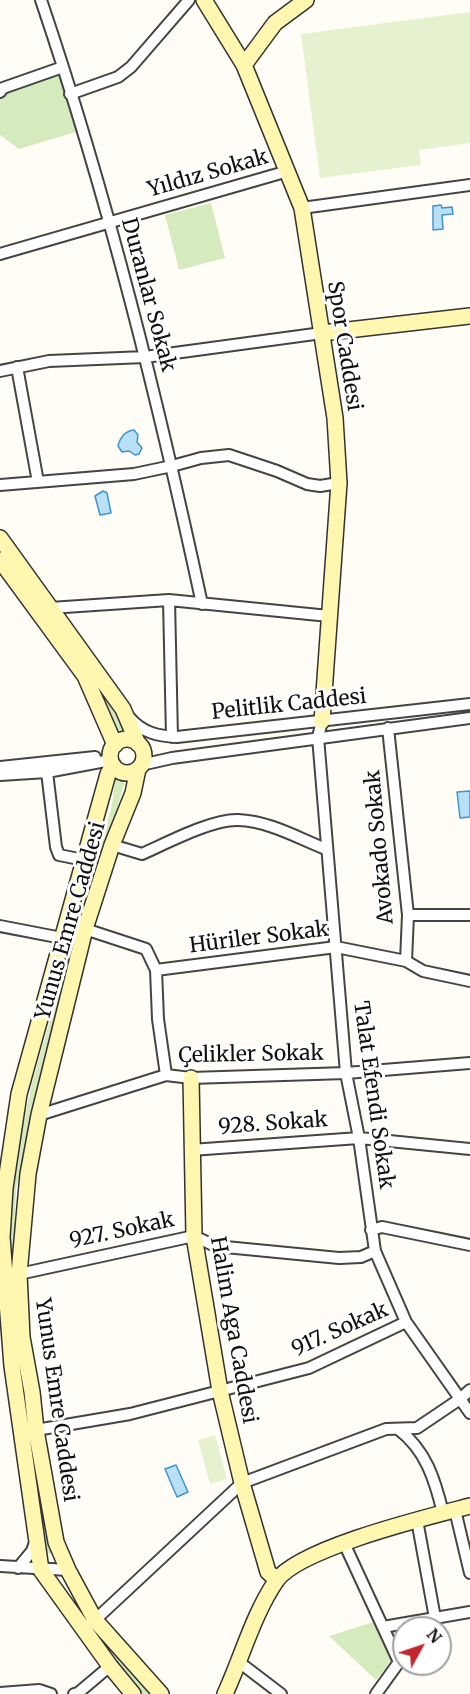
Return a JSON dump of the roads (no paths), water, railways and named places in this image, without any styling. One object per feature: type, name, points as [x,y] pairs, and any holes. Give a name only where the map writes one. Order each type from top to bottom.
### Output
[{"type":"main road","name":"Spor Caddesi","points":[[204,0],[244,65],[302,208],[335,418],[339,483],[322,721]]},
{"type":"main road","points":[[244,65],[275,22],[306,0]]},
{"type":"main road","points":[[322,333],[470,316]]},
{"type":"main road","points":[[0,538],[123,709],[143,751],[140,767],[127,773],[122,772],[112,756],[85,676],[0,560]]},
{"type":"main road","points":[[112,756],[119,742],[129,739],[138,744]]},
{"type":"main road","name":"Yunus Emre Caddesi","points":[[112,756],[6,1149],[2,1237],[4,1323],[41,1570],[133,1694]]},
{"type":"main road","name":"Yunus Emre Caddesi","points":[[140,767],[85,929],[39,1115],[28,1174],[19,1274],[22,1337],[56,1542],[95,1620],[161,1694]]},
{"type":"main road","name":"Halim Aga Caddesi","points":[[191,1078],[194,1236],[220,1391],[242,1483],[268,1572],[277,1580]]},
{"type":"main road","points":[[225,1693],[257,1619],[277,1580],[288,1570],[310,1557],[344,1543],[456,1510]]},
{"type":"street","name":"Duranlar Sokak","points":[[41,0],[109,222],[145,357],[202,604]]},
{"type":"street","points":[[70,94],[118,76],[131,67],[189,0]]},
{"type":"street","points":[[0,92],[3,88],[63,67]]},
{"type":"street","name":"Yıldız Sokak","points":[[0,254],[288,171]]},
{"type":"street","points":[[302,208],[470,185]]},
{"type":"street","points":[[0,371],[49,361],[145,357],[322,333]]},
{"type":"street","points":[[17,367],[38,482]]},
{"type":"street","points":[[0,485],[134,474],[201,458],[229,455],[307,484],[320,486],[339,483]]},
{"type":"street","points":[[169,600],[172,737]]},
{"type":"street","points":[[50,608],[169,600],[329,616]]},
{"type":"street","name":"Pelitlik Caddesi","points":[[123,709],[139,729],[158,736],[172,737],[470,704]]},
{"type":"street","name":"Pelitlik Caddesi","points":[[140,767],[172,758],[470,718]]},
{"type":"street","name":"Talat Efendi Sokak","points":[[322,721],[318,737],[346,1073],[359,1137],[375,1251],[406,1322],[470,1413]]},
{"type":"street","name":"Avokado Sokak","points":[[388,728],[408,915],[406,962]]},
{"type":"street","points":[[0,766],[112,756]]},
{"type":"street","points":[[0,775],[47,772],[112,756]]},
{"type":"street","points":[[47,772],[56,847],[59,855],[84,860]]},
{"type":"street","points":[[112,845],[142,854],[202,828],[236,819],[264,824],[326,849]]},
{"type":"street","points":[[408,915],[470,915]]},
{"type":"street","points":[[0,926],[62,938]]},
{"type":"street","points":[[85,929],[146,949],[156,970],[166,1075]]},
{"type":"street","name":"Hüriler Sokak","points":[[156,970],[336,947],[406,962],[423,971],[470,981]]},
{"type":"street","name":"Çelikler Sokak","points":[[39,1115],[166,1075],[191,1078],[346,1073],[470,1063]]},
{"type":"street","name":"928. Sokak","points":[[191,1150],[359,1137],[470,1149]]},
{"type":"street","points":[[371,1230],[382,1227],[470,1245]]},
{"type":"street","name":"927. Sokak","points":[[19,1274],[194,1236],[215,1246],[339,1258],[361,1257],[375,1251]]},
{"type":"street","name":"917. Sokak","points":[[36,1430],[130,1414],[309,1368],[406,1322]]},
{"type":"street","points":[[95,1620],[242,1483],[386,1429],[417,1428],[460,1400],[470,1390]]},
{"type":"street","points":[[398,1429],[420,1451],[456,1510],[470,1572]]},
{"type":"street","points":[[417,1520],[435,1616]]},
{"type":"street","points":[[18,1568],[32,1551],[36,1539]]},
{"type":"street","points":[[344,1543],[399,1662],[376,1694]]},
{"type":"street","points":[[0,1566],[68,1570]]},
{"type":"street","points":[[447,1616],[470,1612]]},
{"type":"street","points":[[383,1627],[392,1625]]},
{"type":"street","points":[[238,1662],[281,1694]]},
{"type":"street","points":[[74,1694],[110,1666]]},
{"type":"street","points":[[0,1693],[39,1690],[51,1694]]},
{"type":"water","points":[[441,205],[442,208],[452,207],[453,214],[442,215],[443,229],[433,230],[433,206]]},
{"type":"water","points":[[134,430],[138,435],[137,442],[142,448],[139,454],[135,455],[129,451],[122,452],[118,446],[120,440],[126,433]]},
{"type":"water","points":[[103,491],[107,493],[111,513],[100,515],[95,496]]},
{"type":"water","points":[[470,791],[470,817],[460,818],[457,792]]},
{"type":"water","points":[[176,1465],[188,1492],[177,1497],[165,1469]]}]
